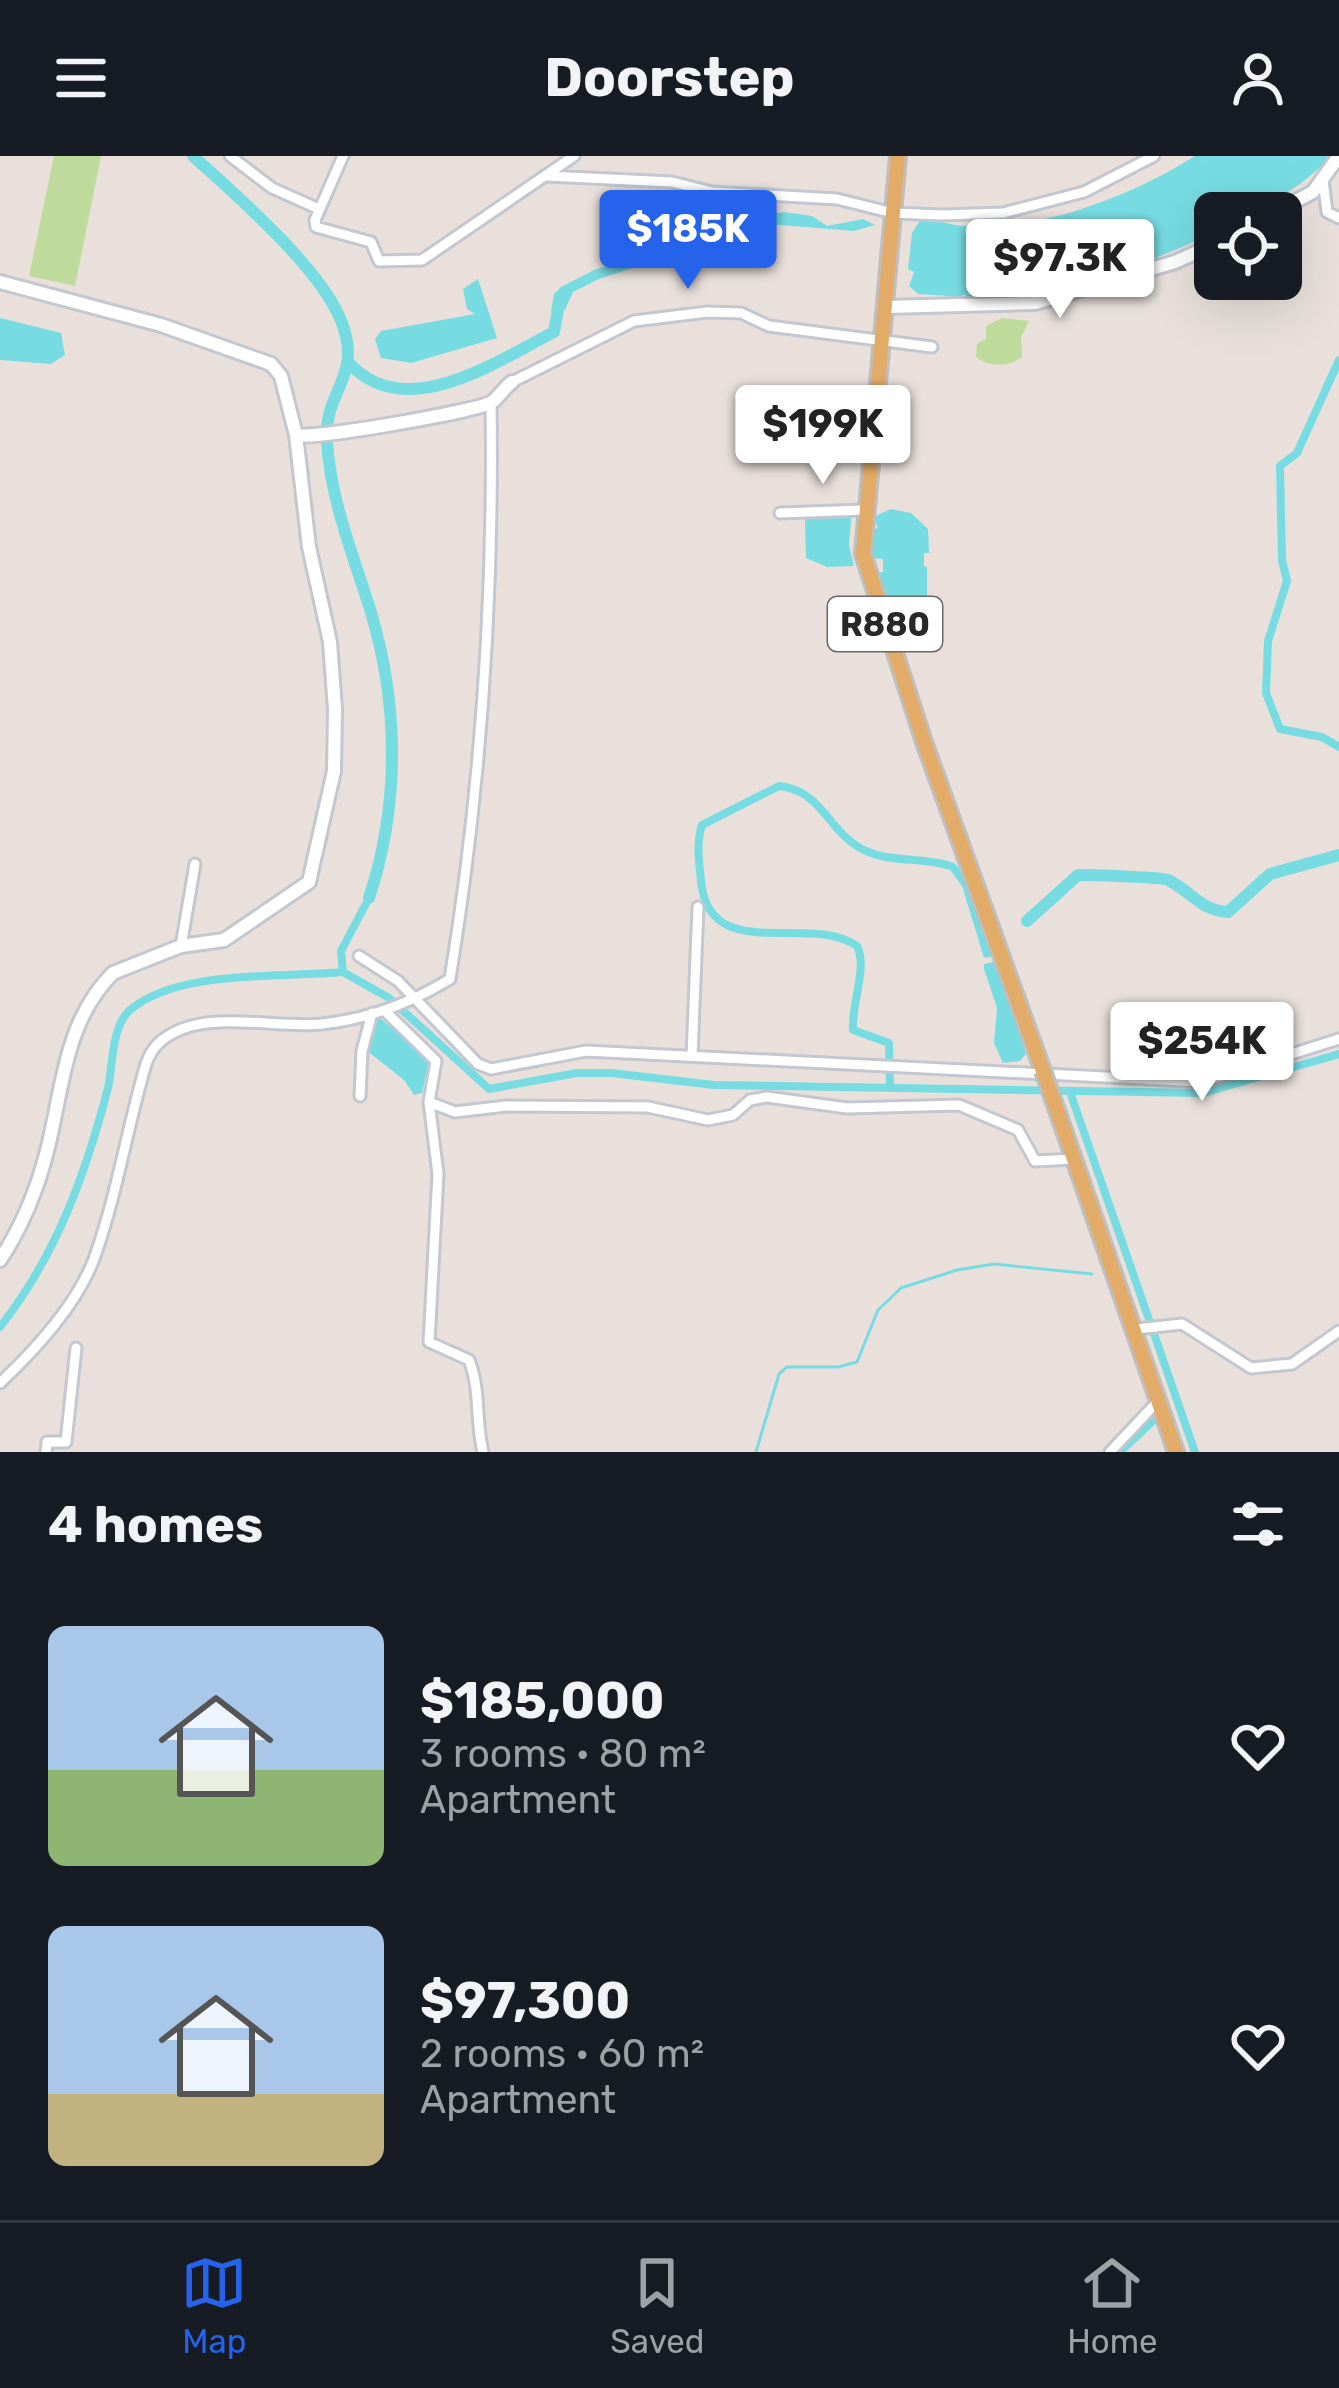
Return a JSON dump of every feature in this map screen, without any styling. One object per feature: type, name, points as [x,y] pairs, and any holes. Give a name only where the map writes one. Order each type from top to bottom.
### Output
[{"type":"main road","name":"R880","points":[[898,156],[884,340],[864,510],[866,567],[1176,1452]]},
{"type":"street","points":[[230,156],[272,188],[320,209]]},
{"type":"street","points":[[343,156],[316,227],[374,243],[379,261],[417,261],[574,156]]},
{"type":"street","points":[[547,176],[837,199],[893,213],[1003,213],[1098,187],[1154,156]]},
{"type":"street","points":[[1302,198],[1313,192],[1339,156]]},
{"type":"street","points":[[1323,180],[1328,212],[1339,218]]},
{"type":"street","points":[[886,307],[1035,303],[1194,253]]},
{"type":"street","points":[[0,282],[161,325],[271,364],[281,376],[303,436],[309,547],[330,642],[334,758],[309,882],[224,940],[181,946],[113,973],[89,1003],[64,1064],[34,1197],[0,1260]]},
{"type":"street","points":[[303,436],[344,435],[491,402],[512,382],[634,321],[741,313],[769,326],[932,347]]},
{"type":"street","points":[[0,1383],[60,1316],[92,1264],[146,1064],[158,1044],[189,1024],[326,1024],[386,1012],[450,980],[466,877],[493,548],[491,402]]},
{"type":"street","points":[[780,513],[864,510]]},
{"type":"street","points":[[181,946],[195,864]]},
{"type":"street","points":[[692,1057],[698,907]]},
{"type":"street","points":[[359,956],[389,973],[478,1064],[491,1069],[586,1051],[1203,1082],[1339,1039]]},
{"type":"street","points":[[386,1012],[436,1061],[429,1102],[438,1174],[429,1342],[469,1360],[478,1383],[474,1418],[483,1452]]},
{"type":"street","points":[[360,1096],[362,1051],[372,1013]]},
{"type":"street","points":[[429,1102],[455,1112],[506,1106],[648,1107],[708,1120],[733,1115],[751,1100],[767,1097],[847,1108],[958,1105],[1018,1130],[1035,1161],[1075,1159]]},
{"type":"street","points":[[1136,1329],[1182,1324],[1251,1368],[1292,1364],[1339,1331]]},
{"type":"street","points":[[46,1452],[47,1442],[66,1442],[76,1348]]},
{"type":"street","points":[[1110,1452],[1159,1400]]},
{"type":"green space","points":[[54,156],[101,156],[75,286],[29,276]]},
{"type":"green space","points":[[1002,318],[1029,321],[1021,337],[1022,357],[1005,364],[986,363],[976,357],[977,344],[986,339],[986,326]]},
{"type":"water","points":[[1195,156],[1331,156],[1286,192],[1194,192],[1194,241],[1094,279],[968,303],[965,294],[952,302],[949,296],[918,294],[909,286],[914,272],[908,269],[912,233],[921,219],[976,227],[1032,222],[1090,206]]},
{"type":"water","points":[[784,212],[812,216],[827,226],[863,219],[875,225],[854,231],[768,224],[599,279],[573,292],[565,310],[551,312],[554,294],[561,287],[594,270],[755,216]]},
{"type":"water","points":[[478,279],[497,338],[411,363],[381,358],[375,339],[381,331],[475,314],[467,309],[463,289]]},
{"type":"water","points":[[0,318],[61,333],[65,355],[51,364],[0,360]]},
{"type":"water","points":[[890,509],[911,513],[928,529],[929,553],[924,553],[927,600],[884,603],[874,573],[883,572],[883,559],[873,558],[872,529],[878,528],[874,517]]},
{"type":"water","points":[[852,511],[849,545],[854,566],[827,567],[806,558],[805,519]]},
{"type":"water","points":[[993,962],[1026,1054],[1020,1061],[1003,1063],[994,1043],[997,1008],[984,969],[984,964]]},
{"type":"water","points":[[381,1019],[430,1057],[422,1093],[414,1095],[404,1080],[366,1050],[371,1021]]},
{"type":"building","points":[[834,391],[866,392],[864,415],[833,414]]},
{"type":"waterway","points":[[193,156],[314,276],[340,318],[346,338],[346,370],[327,423],[329,462],[343,526],[380,645],[391,717],[391,790],[369,898]]},
{"type":"waterway","points":[[350,364],[373,381],[397,388],[452,381],[554,332],[560,299]]},
{"type":"waterway","points":[[1339,360],[1297,453],[1280,466],[1282,560],[1287,581],[1268,641],[1266,693],[1280,729],[1322,737],[1339,747]]},
{"type":"waterway","points":[[890,1088],[889,1043],[853,1030],[861,965],[857,946],[837,937],[764,933],[722,922],[708,907],[701,881],[702,825],[779,786],[793,789],[815,803],[860,848],[953,867],[966,885],[987,954]]},
{"type":"waterway","points":[[1027,921],[1078,875],[1168,880],[1203,904],[1228,912],[1270,874],[1339,855]]},
{"type":"waterway","points":[[369,898],[341,951],[343,972],[389,998],[489,1089],[577,1073],[611,1073],[714,1085],[1203,1093],[1339,1054]]},
{"type":"waterway","points":[[0,1327],[37,1272],[66,1214],[99,1121],[116,1036],[130,1010],[150,997],[202,982],[343,972]]},
{"type":"waterway","points":[[1070,1092],[1195,1452]]},
{"type":"waterway","points":[[756,1452],[779,1374],[787,1367],[838,1367],[857,1362],[878,1310],[901,1288],[994,1264],[1092,1274]]},
{"type":"waterway","points":[[1120,1452],[1158,1416]]}]
